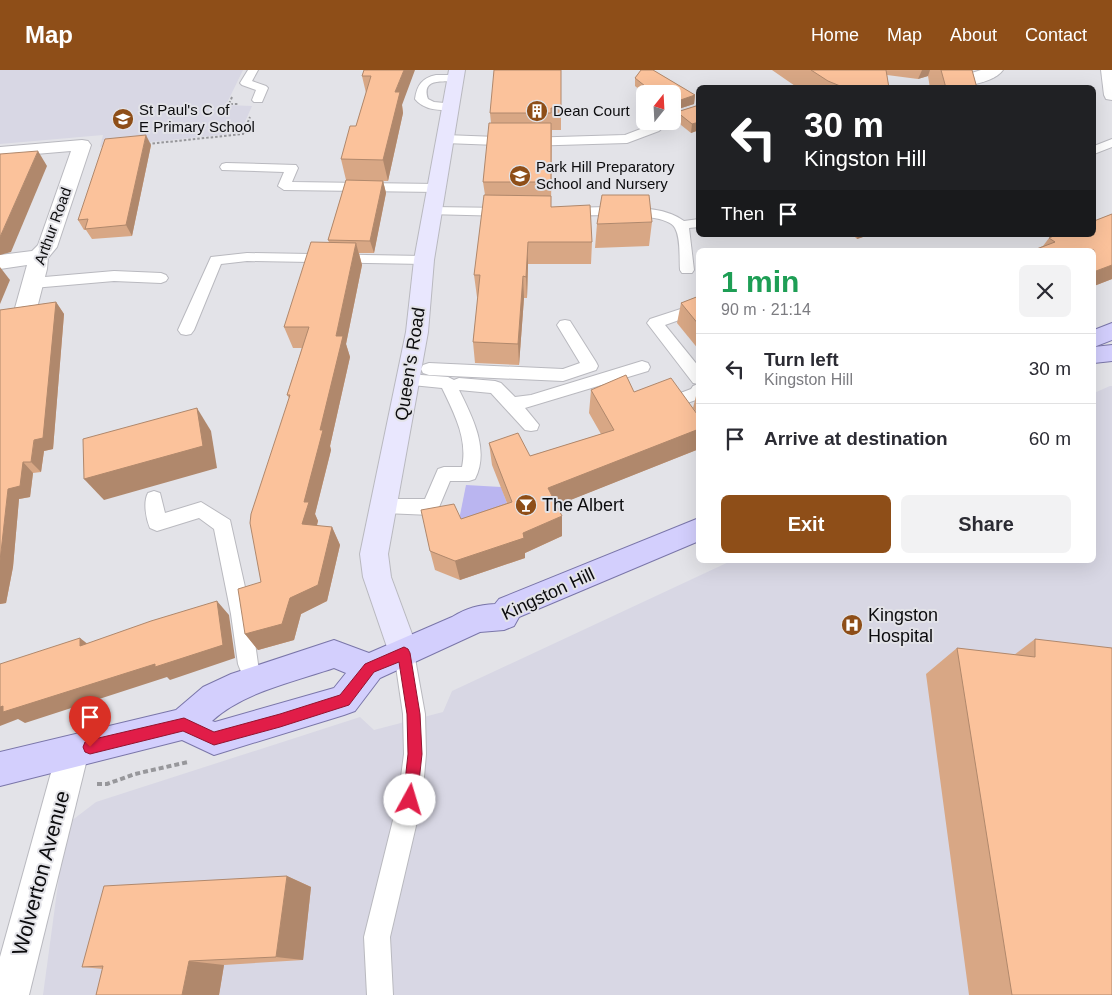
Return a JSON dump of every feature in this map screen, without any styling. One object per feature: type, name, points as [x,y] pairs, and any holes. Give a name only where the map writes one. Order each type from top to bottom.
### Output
[{"type":"main road","name":"Queen's Road","points":[[404,653],[377,577],[374,554],[417,332],[424,260],[457,74]]},
{"type":"main road","points":[[1096,338],[1112,331]]},
{"type":"main road","points":[[1096,355],[1112,353]]},
{"type":"main road","name":"Kingston Hill","points":[[184,724],[214,739],[280,721],[344,700],[369,668],[463,627],[475,619],[504,618],[512,606],[696,530]]},
{"type":"main road","points":[[0,769],[158,732],[184,724],[214,698],[255,680],[334,654],[369,668]]},
{"type":"street","points":[[951,85],[974,79],[995,70]]},
{"type":"street","points":[[1109,70],[1112,95]]},
{"type":"street","name":"Arthur Road","points":[[0,152],[82,145],[47,247],[38,257],[26,308]]},
{"type":"street","points":[[0,262],[38,257]]},
{"type":"street","name":"Wolverton Avenue","points":[[9,995],[73,751]]},
{"type":"lane","points":[[253,70],[246,83],[262,88],[258,100]]},
{"type":"lane","points":[[451,106],[432,106],[426,104],[421,99],[422,87],[426,82],[434,78],[457,74]]},
{"type":"lane","points":[[445,140],[524,142],[627,138],[649,130]]},
{"type":"lane","points":[[1096,149],[1112,143]]},
{"type":"lane","points":[[226,167],[292,168],[284,186],[437,188]]},
{"type":"lane","points":[[432,211],[522,212]]},
{"type":"lane","points":[[551,212],[657,214],[674,219],[681,225],[687,270]]},
{"type":"lane","points":[[681,225],[696,223]]},
{"type":"lane","points":[[186,330],[216,260],[247,257],[424,260]]},
{"type":"lane","points":[[33,283],[114,276],[161,278]]},
{"type":"lane","points":[[696,309],[655,323],[696,375]]},
{"type":"lane","points":[[409,374],[475,372],[563,375],[590,366],[565,325]]},
{"type":"lane","points":[[511,404],[531,401],[642,367]]},
{"type":"lane","points":[[409,374],[448,383],[495,386],[531,425]]},
{"type":"lane","points":[[384,506],[431,507],[444,474],[469,474],[473,460],[470,429],[448,383]]},
{"type":"lane","points":[[696,394],[676,400],[696,426]]},
{"type":"lane","points":[[154,498],[157,523],[201,510],[223,525],[241,614],[248,664],[255,680]]},
{"type":"lane","points":[[380,995],[377,937],[410,800],[415,754],[414,714],[404,653]]},
{"type":"path","points":[[144,144],[243,134]]},
{"type":"path","points":[[107,784],[135,774]]},
{"type":"shaded area","name":"St Paul's C of E Primary School","points":[[0,70],[243,70],[226,105],[252,106],[240,133],[100,147],[103,135],[0,144]]},
{"type":"shaded area","name":"Kingston Hospital","points":[[1112,386],[1112,995],[43,995],[66,825],[96,802],[360,717],[374,730],[443,712],[452,691],[727,563],[1096,563],[1096,392]]},
{"type":"shaded area","points":[[466,485],[501,487],[514,522],[458,525]]},
{"type":"building","points":[[364,70],[404,70],[395,92],[400,92],[383,160],[341,159],[350,126],[356,126],[371,76],[362,76]]},
{"type":"building","points":[[494,70],[561,70],[561,108],[551,108],[551,113],[490,113]]},
{"type":"building","points":[[641,70],[653,70],[678,85],[644,85],[635,78]]},
{"type":"building","points":[[811,70],[886,70],[888,85],[838,85]]},
{"type":"building","points":[[941,70],[972,70],[976,85],[945,85]]},
{"type":"building","points":[[681,87],[695,95],[681,100]]},
{"type":"building","points":[[696,106],[696,123],[692,124],[681,115],[681,111]]},
{"type":"building","points":[[489,123],[551,123],[551,182],[483,182]]},
{"type":"building","points":[[146,135],[126,225],[85,229],[88,219],[78,220],[105,139]]},
{"type":"building","points":[[38,151],[0,237],[0,154]]},
{"type":"building","points":[[346,180],[383,181],[370,241],[328,240]]},
{"type":"building","points":[[484,195],[551,196],[551,207],[590,205],[592,242],[528,242],[526,277],[523,276],[518,344],[473,342],[480,275],[474,275]]},
{"type":"building","points":[[602,195],[649,195],[652,222],[597,224]]},
{"type":"building","points":[[1112,214],[1112,265],[1096,271],[1096,248],[1039,248],[1055,242],[1049,238],[1051,237],[1096,237],[1096,220]]},
{"type":"building","points":[[311,242],[356,243],[336,336],[343,336],[320,430],[323,430],[304,502],[309,502],[302,524],[332,527],[318,585],[290,598],[282,624],[245,634],[238,589],[261,582],[250,523],[251,514],[290,395],[287,395],[309,327],[284,327]]},
{"type":"building","points":[[696,297],[696,321],[681,303]]},
{"type":"building","points":[[56,302],[43,438],[34,440],[31,462],[23,462],[20,486],[8,489],[0,561],[0,310]]},
{"type":"building","points":[[626,375],[634,392],[671,378],[696,413],[696,430],[548,488],[562,516],[523,533],[524,538],[455,561],[430,551],[421,510],[454,504],[461,519],[512,502],[489,443],[518,433],[530,456],[614,430],[591,390]]},
{"type":"building","points":[[197,408],[203,446],[84,479],[83,439]]},
{"type":"building","points":[[217,601],[223,645],[155,667],[155,664],[3,712],[3,706],[0,707],[0,664],[80,638],[80,646],[151,621]]},
{"type":"building","points":[[1035,639],[1112,648],[1112,995],[1012,995],[957,648],[1035,657]]},
{"type":"building","points":[[287,876],[276,957],[189,961],[182,995],[96,995],[103,966],[82,967],[104,886]]},
{"type":"place","name":"Dean Court","points":[[537,111]]},
{"type":"place","name":"St Paul's C of E Primary School","points":[[123,119]]},
{"type":"place","name":"Park Hill Preparatory School and Nursery","points":[[520,176]]},
{"type":"place","name":"The Albert","points":[[526,505]]},
{"type":"place","name":"Kingston Hospital","points":[[852,625]]},
{"type":"route","points":[[90,747],[158,732],[184,724],[214,739],[280,721],[344,700],[369,668],[404,653],[414,714],[415,754],[410,800]]}]
